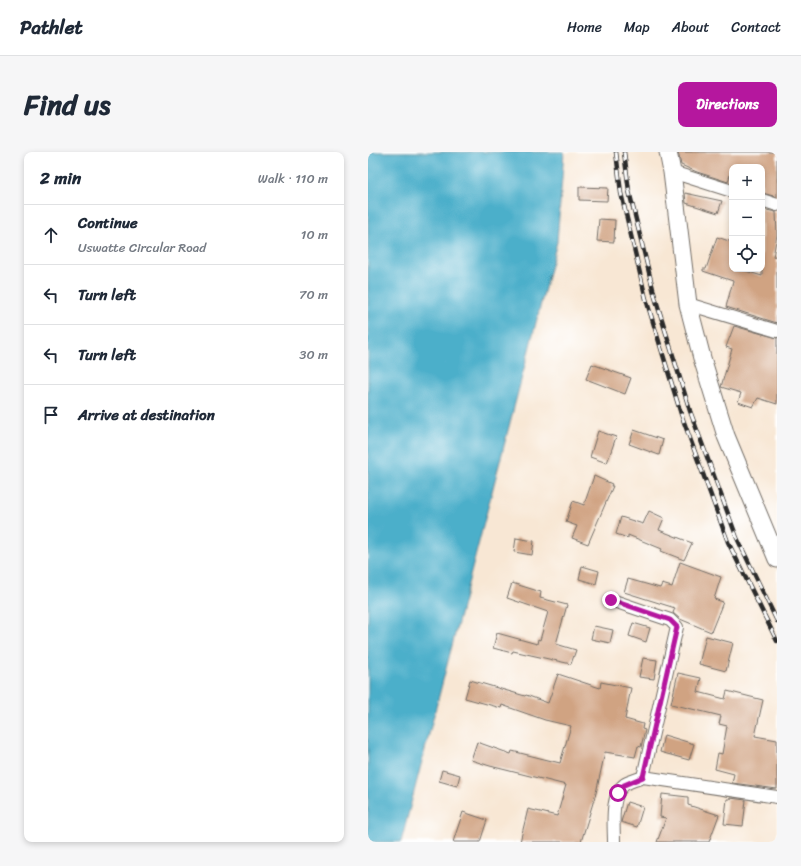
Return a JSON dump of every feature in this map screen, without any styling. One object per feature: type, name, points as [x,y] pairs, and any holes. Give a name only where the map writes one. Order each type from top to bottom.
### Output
[{"type":"street","points":[[668,152],[672,172],[688,304],[702,358],[726,436],[777,559]]},
{"type":"street","points":[[672,172],[729,190]]},
{"type":"street","points":[[765,201],[777,205]]},
{"type":"street","points":[[688,304],[777,331]]},
{"type":"street","points":[[611,600],[670,620],[677,627],[643,777]]},
{"type":"street","points":[[614,842],[614,805],[618,793],[624,785],[643,777],[777,797]]},
{"type":"water","points":[[368,152],[564,152],[557,242],[401,842],[368,842]]},
{"type":"building","points":[[678,152],[777,152],[777,197],[765,194],[765,164],[729,164],[728,182],[681,165]]},
{"type":"building","points":[[579,187],[608,188],[607,201],[579,200]]},
{"type":"building","points":[[685,193],[722,201],[718,213],[686,203]]},
{"type":"building","points":[[765,210],[776,212],[777,235],[773,257],[777,255],[777,323],[726,307],[733,281],[703,271],[703,269],[706,269],[717,237],[729,241],[729,272],[749,272],[762,276],[762,272],[765,272]]},
{"type":"building","points":[[599,219],[615,220],[614,242],[597,241]]},
{"type":"building","points":[[734,326],[777,338],[777,404],[758,398],[753,407],[738,402],[741,393],[721,387],[732,349],[726,347]]},
{"type":"building","points":[[592,364],[631,378],[625,394],[586,379]]},
{"type":"building","points":[[634,430],[663,440],[659,455],[629,444]]},
{"type":"building","points":[[598,431],[616,437],[607,463],[590,457]]},
{"type":"building","points":[[594,476],[612,484],[611,486],[613,486],[588,544],[572,538],[577,526],[566,522],[573,501],[584,505]]},
{"type":"building","points":[[649,511],[664,518],[659,530],[692,543],[684,560],[628,535],[628,538],[616,534],[621,517],[643,524]]},
{"type":"building","points":[[516,538],[534,541],[532,555],[514,552]]},
{"type":"building","points":[[680,562],[721,577],[714,599],[723,602],[711,632],[680,619],[673,613],[675,608],[624,592],[628,579],[660,588],[662,584],[672,587]]},
{"type":"building","points":[[582,566],[599,571],[596,584],[579,579]]},
{"type":"building","points":[[512,583],[541,592],[540,598],[567,605],[556,644],[576,650],[571,664],[493,648],[497,633],[537,644],[538,639],[540,640],[548,612],[507,598]]},
{"type":"building","points":[[633,623],[650,628],[646,642],[629,636]]},
{"type":"building","points":[[594,626],[613,630],[610,643],[591,639]]},
{"type":"building","points":[[706,636],[733,643],[726,671],[699,664]]},
{"type":"building","points":[[643,658],[657,660],[654,679],[639,677]]},
{"type":"building","points":[[678,673],[701,678],[698,692],[725,699],[727,691],[763,700],[755,736],[777,740],[777,789],[732,783],[734,774],[715,769],[718,753],[722,754],[727,726],[719,724],[721,716],[671,704]]},
{"type":"building","points":[[558,674],[600,688],[601,682],[631,688],[625,719],[643,724],[642,729],[645,730],[641,747],[638,746],[635,757],[605,752],[596,793],[581,842],[520,842],[528,809],[557,816],[566,785],[471,760],[477,742],[511,754],[512,751],[560,763],[571,726],[545,720],[502,705],[501,708],[465,698],[470,680],[525,696],[526,695],[548,703]]},
{"type":"building","points":[[664,735],[694,744],[689,760],[660,752]]},
{"type":"building","points":[[442,770],[460,775],[457,786],[439,781]]},
{"type":"building","points":[[662,794],[688,797],[688,805],[719,815],[709,842],[657,842],[666,818],[660,817]]},
{"type":"building","points":[[727,799],[746,800],[743,826],[724,824]]},
{"type":"building","points":[[627,802],[643,807],[637,827],[621,822]]},
{"type":"building","points":[[463,812],[487,820],[480,842],[453,842]]},
{"type":"railway","points":[[616,152],[621,193],[646,299],[681,414],[728,542],[777,641]]},
{"type":"railway","points":[[624,152],[629,191],[655,297],[690,411],[737,538],[777,621]]},
{"type":"route","points":[[611,600],[670,620],[677,627],[643,777],[624,785],[618,793]]}]
